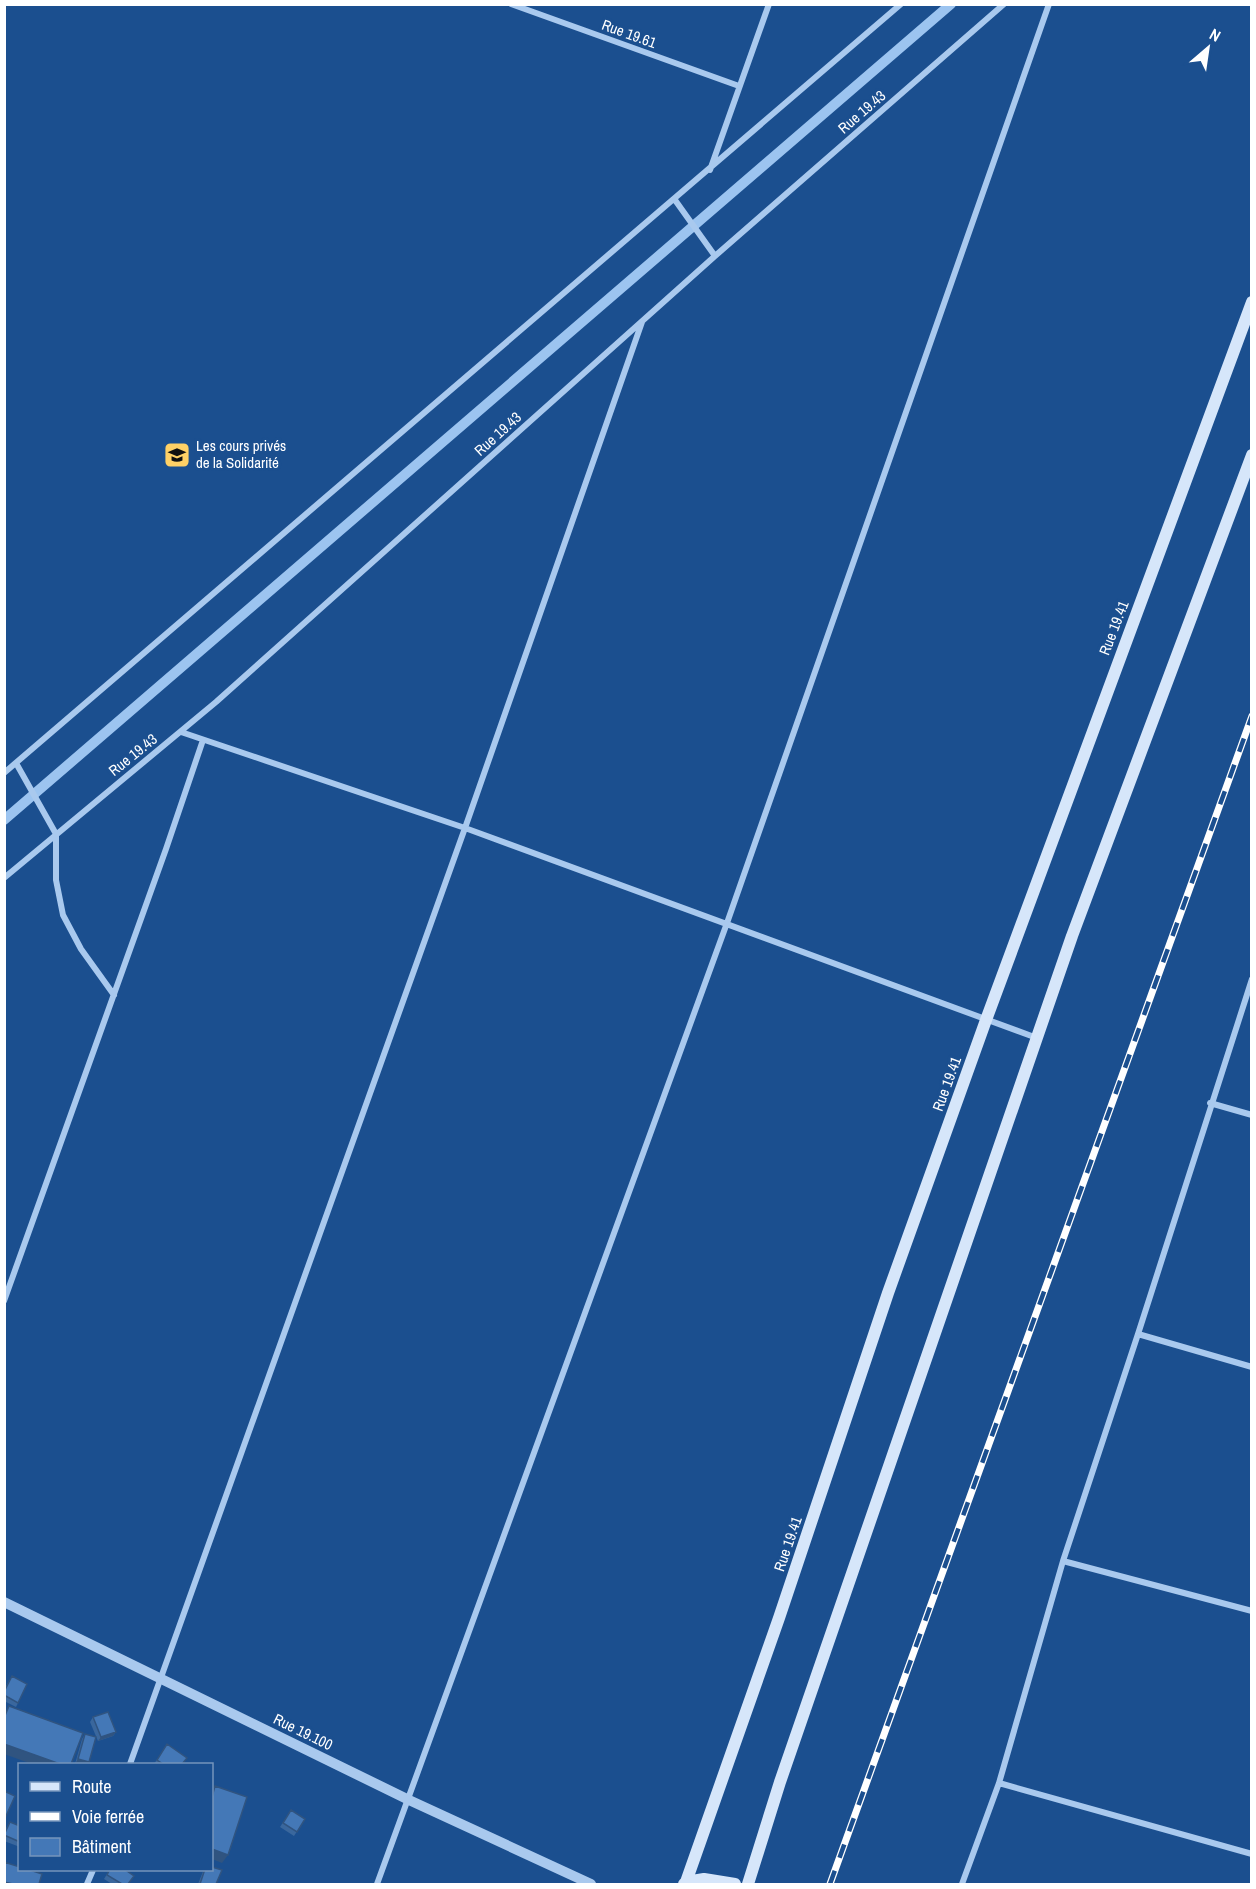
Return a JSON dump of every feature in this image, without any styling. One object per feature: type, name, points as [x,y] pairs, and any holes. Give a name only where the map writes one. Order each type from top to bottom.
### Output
[{"type":"main road","name":"Rue 19.41","points":[[685,1883],[779,1618],[888,1293],[986,1020],[1251,302]]},
{"type":"main road","points":[[748,1884],[803,1714],[1072,936],[1251,454]]},
{"type":"main road","points":[[685,1883],[704,1879],[735,1884]]},
{"type":"street","name":"Rue 19.61","points":[[511,4],[739,86]]},
{"type":"street","points":[[710,171],[769,4]]},
{"type":"street","points":[[4,773],[710,171],[901,4]]},
{"type":"street","name":"Rue 19.43","points":[[4,878],[180,732],[715,256],[1004,4]]},
{"type":"street","points":[[377,1884],[727,923],[1049,4]]},
{"type":"street","points":[[675,200],[715,256]]},
{"type":"street","points":[[130,1763],[465,828],[642,322]]},
{"type":"street","points":[[180,732],[465,828],[1037,1038]]},
{"type":"street","points":[[4,1301],[114,995],[202,740]]},
{"type":"street","points":[[16,763],[56,834],[56,880],[63,915],[81,949],[114,995]]},
{"type":"street","points":[[963,1884],[999,1783],[1063,1561],[1251,979]]},
{"type":"street","points":[[1210,1103],[1251,1115]]},
{"type":"street","points":[[1138,1334],[1251,1367]]},
{"type":"street","points":[[1063,1561],[1251,1611]]},
{"type":"street","name":"Rue 19.100","points":[[4,1602],[408,1800],[591,1884]]},
{"type":"street","points":[[999,1783],[1251,1854]]},
{"type":"building","points":[[12,1676],[27,1684],[18,1703],[4,1695]]},
{"type":"building","points":[[9,1706],[83,1733],[71,1763],[57,1763],[4,1744],[4,1718]]},
{"type":"building","points":[[108,1712],[116,1732],[101,1737],[93,1717]]},
{"type":"building","points":[[85,1734],[96,1737],[89,1762],[78,1759]]},
{"type":"building","points":[[167,1744],[187,1758],[183,1763],[162,1763],[157,1760]]},
{"type":"building","points":[[215,1786],[247,1797],[228,1855],[213,1849]]},
{"type":"building","points":[[4,1791],[15,1796],[6,1816],[4,1815]]},
{"type":"building","points":[[291,1810],[305,1819],[297,1832],[283,1823]]},
{"type":"building","points":[[10,1822],[18,1825],[18,1841],[4,1835]]},
{"type":"building","points":[[4,1862],[18,1866],[18,1871],[33,1871],[42,1874],[39,1884],[4,1882]]},
{"type":"building","points":[[213,1867],[222,1870],[216,1884],[200,1884],[204,1871],[213,1871]]},
{"type":"building","points":[[109,1871],[127,1871],[134,1876],[128,1884],[122,1884],[107,1875]]},
{"type":"waterway","points":[[4,820],[951,4]]},
{"type":"railway","points":[[830,1884],[1252,716]]},
{"type":"place","name":"Les cours privés de la Solidarité","points":[[177,455]]}]
